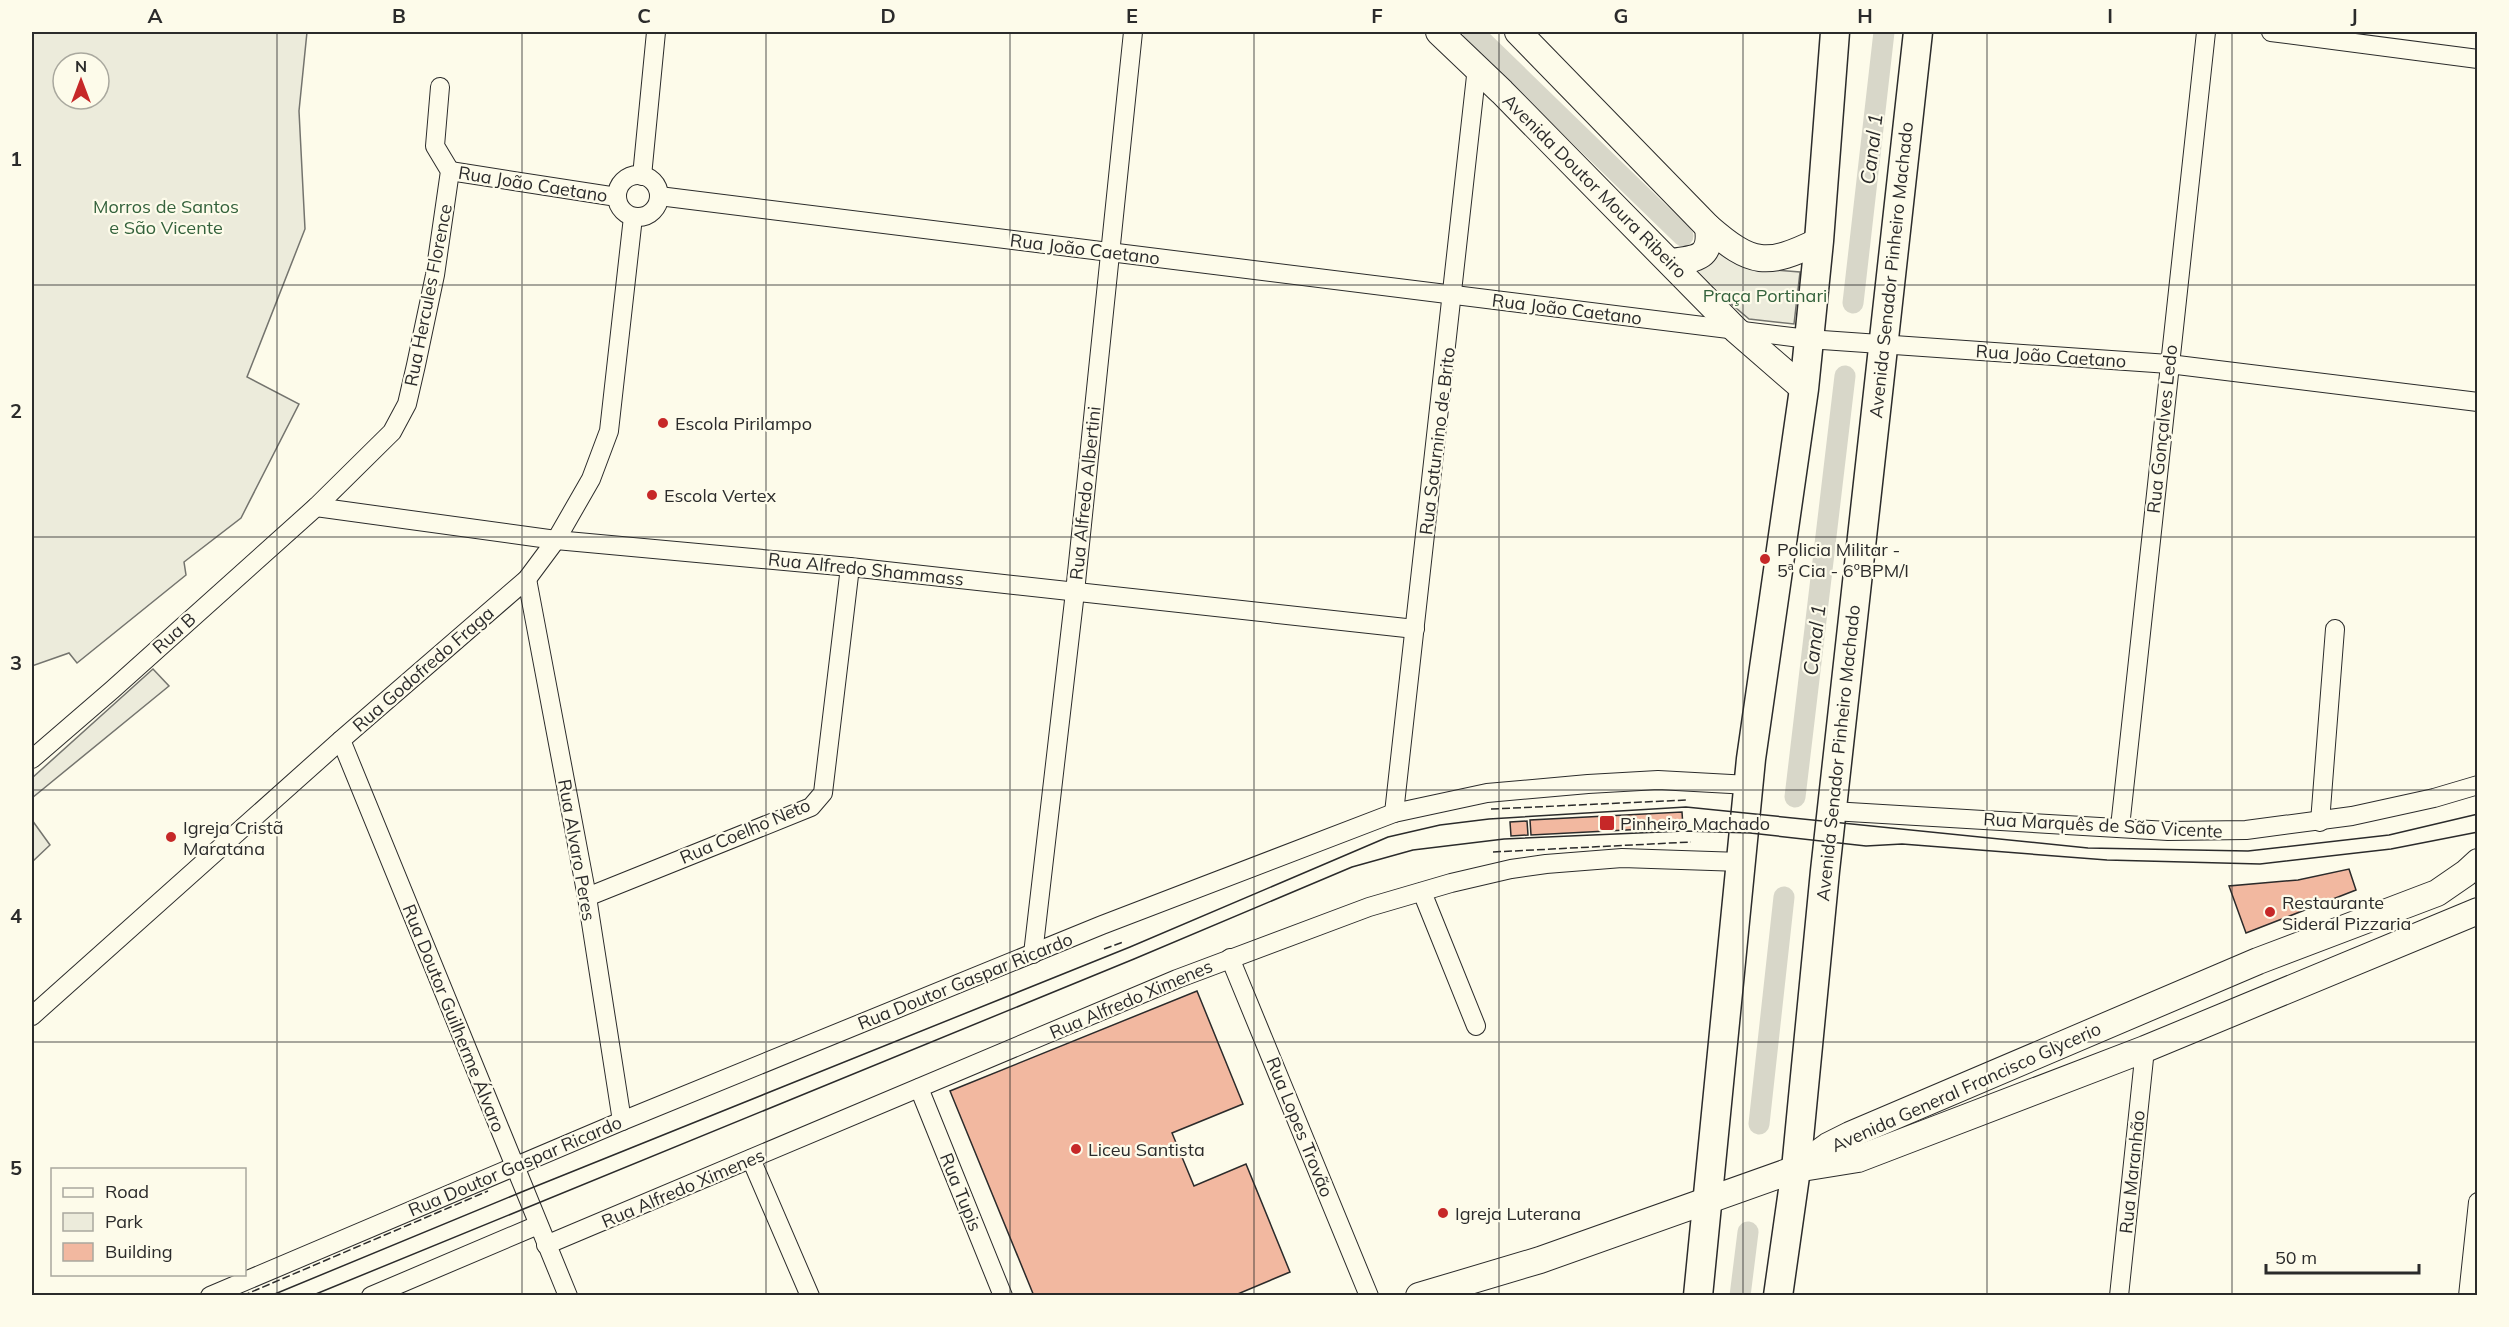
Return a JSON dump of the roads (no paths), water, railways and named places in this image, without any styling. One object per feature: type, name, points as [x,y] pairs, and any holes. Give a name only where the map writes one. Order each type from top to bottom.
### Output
[{"type":"main road","name":"Avenida Doutor Moura Ribeiro","points":[[1438,32],[1477,67],[1736,330],[1804,389]]},
{"type":"main road","points":[[1518,32],[1728,245],[1749,256],[1770,260],[1792,254],[1819,241]]},
{"type":"main road","points":[[1698,1296],[1749,785],[1804,389],[1814,340],[1835,32]]},
{"type":"main road","name":"Avenida Senador Pinheiro Machado","points":[[1778,1296],[1796,1169],[1877,345],[1918,32]]},
{"type":"main road","points":[[1670,262],[1688,260],[1703,254],[1709,244],[1708,227]]},
{"type":"main road","name":"Avenida General Francisco Glycerio","points":[[1796,1169],[1828,1146],[1850,1135],[2258,961],[2437,893],[2478,862]]},
{"type":"main road","name":"Avenida General Francisco Glycerio","points":[[1796,1169],[1858,1159],[2145,1049],[2478,911]]},
{"type":"main road","points":[[2145,1049],[2148,1029],[2154,1019],[2258,961]]},
{"type":"main road","points":[[1419,1296],[1540,1260],[1709,1202],[1796,1169]]},
{"type":"main road","points":[[1465,1296],[1540,1260]]},
{"type":"street","points":[[633,217],[640,218],[651,213],[659,196],[654,183],[642,176],[656,32]]},
{"type":"street","name":"Rua Alfredo Albertini","points":[[1033,954],[1075,592],[1133,32]]},
{"type":"street","name":"Rua Gonçalves Ledo","points":[[2120,827],[2206,32]]},
{"type":"street","points":[[2271,32],[2478,59]]},
{"type":"street","name":"Rua Saturnino de Brito","points":[[1394,813],[1477,67]]},
{"type":"street","points":[[440,87],[435,146],[450,171]]},
{"type":"street","name":"Rua João Caetano","points":[[450,171],[617,197]]},
{"type":"street","name":"Rua Hercules Florence","points":[[316,507],[392,432],[407,404],[435,275],[450,171]]},
{"type":"street","name":"Rua João Caetano","points":[[633,217],[622,210],[617,197],[620,184],[630,177],[642,176]]},
{"type":"street","name":"Rua João Caetano","points":[[659,196],[1814,340],[2169,364],[2478,402]]},
{"type":"street","name":"Rua Godofredo Fraga","points":[[32,1016],[341,740],[527,579],[556,540],[591,479],[609,431],[633,217]]},
{"type":"street","name":"Rua Alfredo Shammass","points":[[316,507],[556,540],[850,567],[1415,629]]},
{"type":"street","name":"Rua B","points":[[32,759],[316,507]]},
{"type":"street","name":"Rua Coelho Neto","points":[[586,897],[811,807],[823,793],[850,567]]},
{"type":"street","name":"Rua Alvaro Peres","points":[[527,579],[586,897],[622,1121]]},
{"type":"street","points":[[2320,822],[2335,629]]},
{"type":"street","name":"Rua Doutor Guilherme Álvaro","points":[[341,740],[568,1296]]},
{"type":"street","name":"Rua Doutor Gaspar Ricardo","points":[[210,1296],[622,1121],[1033,954],[1394,813],[1487,793],[1588,784],[1658,780],[1749,785]]},
{"type":"street","name":"Rua Marquês de São Vicente","points":[[1832,811],[2168,831],[2246,830],[2320,822],[2423,801],[2478,785]]},
{"type":"street","name":"Rua Alfredo Ximenes","points":[[546,1245],[1230,958],[1368,907],[1511,869],[1546,864],[1622,858],[1741,862]]},
{"type":"street","points":[[1422,892],[1476,1026]]},
{"type":"street","name":"Rua Lopes Trovão","points":[[1230,958],[1369,1296]]},
{"type":"street","name":"Rua Maranhão","points":[[2119,1296],[2145,1049]]},
{"type":"street","name":"Rua Tupis","points":[[919,1089],[1003,1296]]},
{"type":"street","points":[[751,1159],[810,1296]]},
{"type":"street","points":[[2468,1296],[2478,1202]]},
{"type":"street","points":[[371,1296],[538,1225]]},
{"type":"waterway","points":[[1473,32],[1683,236]]},
{"type":"waterway","name":"Canal 1","points":[[1853,303],[1884,32]]},
{"type":"waterway","name":"Canal 1","points":[[1795,797],[1845,376]]},
{"type":"waterway","name":"Canal 1","points":[[1759,1124],[1784,897]]},
{"type":"waterway","name":"Canal 1","points":[[1740,1296],[1748,1232]]},
{"type":"tram line","points":[[270,1296],[1130,947],[1388,837],[1440,825],[1489,819],[1686,807],[2088,848],[2248,851],[2389,835],[2478,814]]},
{"type":"tram line","points":[[311,1296],[1134,959],[1352,867],[1413,850],[1504,839],[1684,831],[1750,833],[1866,846],[1902,844],[2107,860],[2260,864],[2391,849],[2478,832]]},
{"type":"place","name":"Escola Pirilampo","points":[[663,423]]},
{"type":"place","name":"Escola Vertex","points":[[652,495]]},
{"type":"place","name":"Policia Militar - 5ª Cia - 6ºBPM/I","points":[[1765,559]]},
{"type":"place","name":"Pinheiro Machado","points":[[1607,823]]},
{"type":"place","name":"Igreja Cristã Maratana","points":[[171,837]]},
{"type":"place","name":"Restaurante Sideral Pizzaria","points":[[2270,912]]},
{"type":"place","name":"Liceu Santista","points":[[1076,1149]]},
{"type":"place","name":"Igreja Luterana","points":[[1443,1213]]},
{"type":"park label","name":"Morros de Santos e São Vicente","points":[[166,216]]},
{"type":"park label","name":"Praça Portinari","points":[[1765,295]]}]
